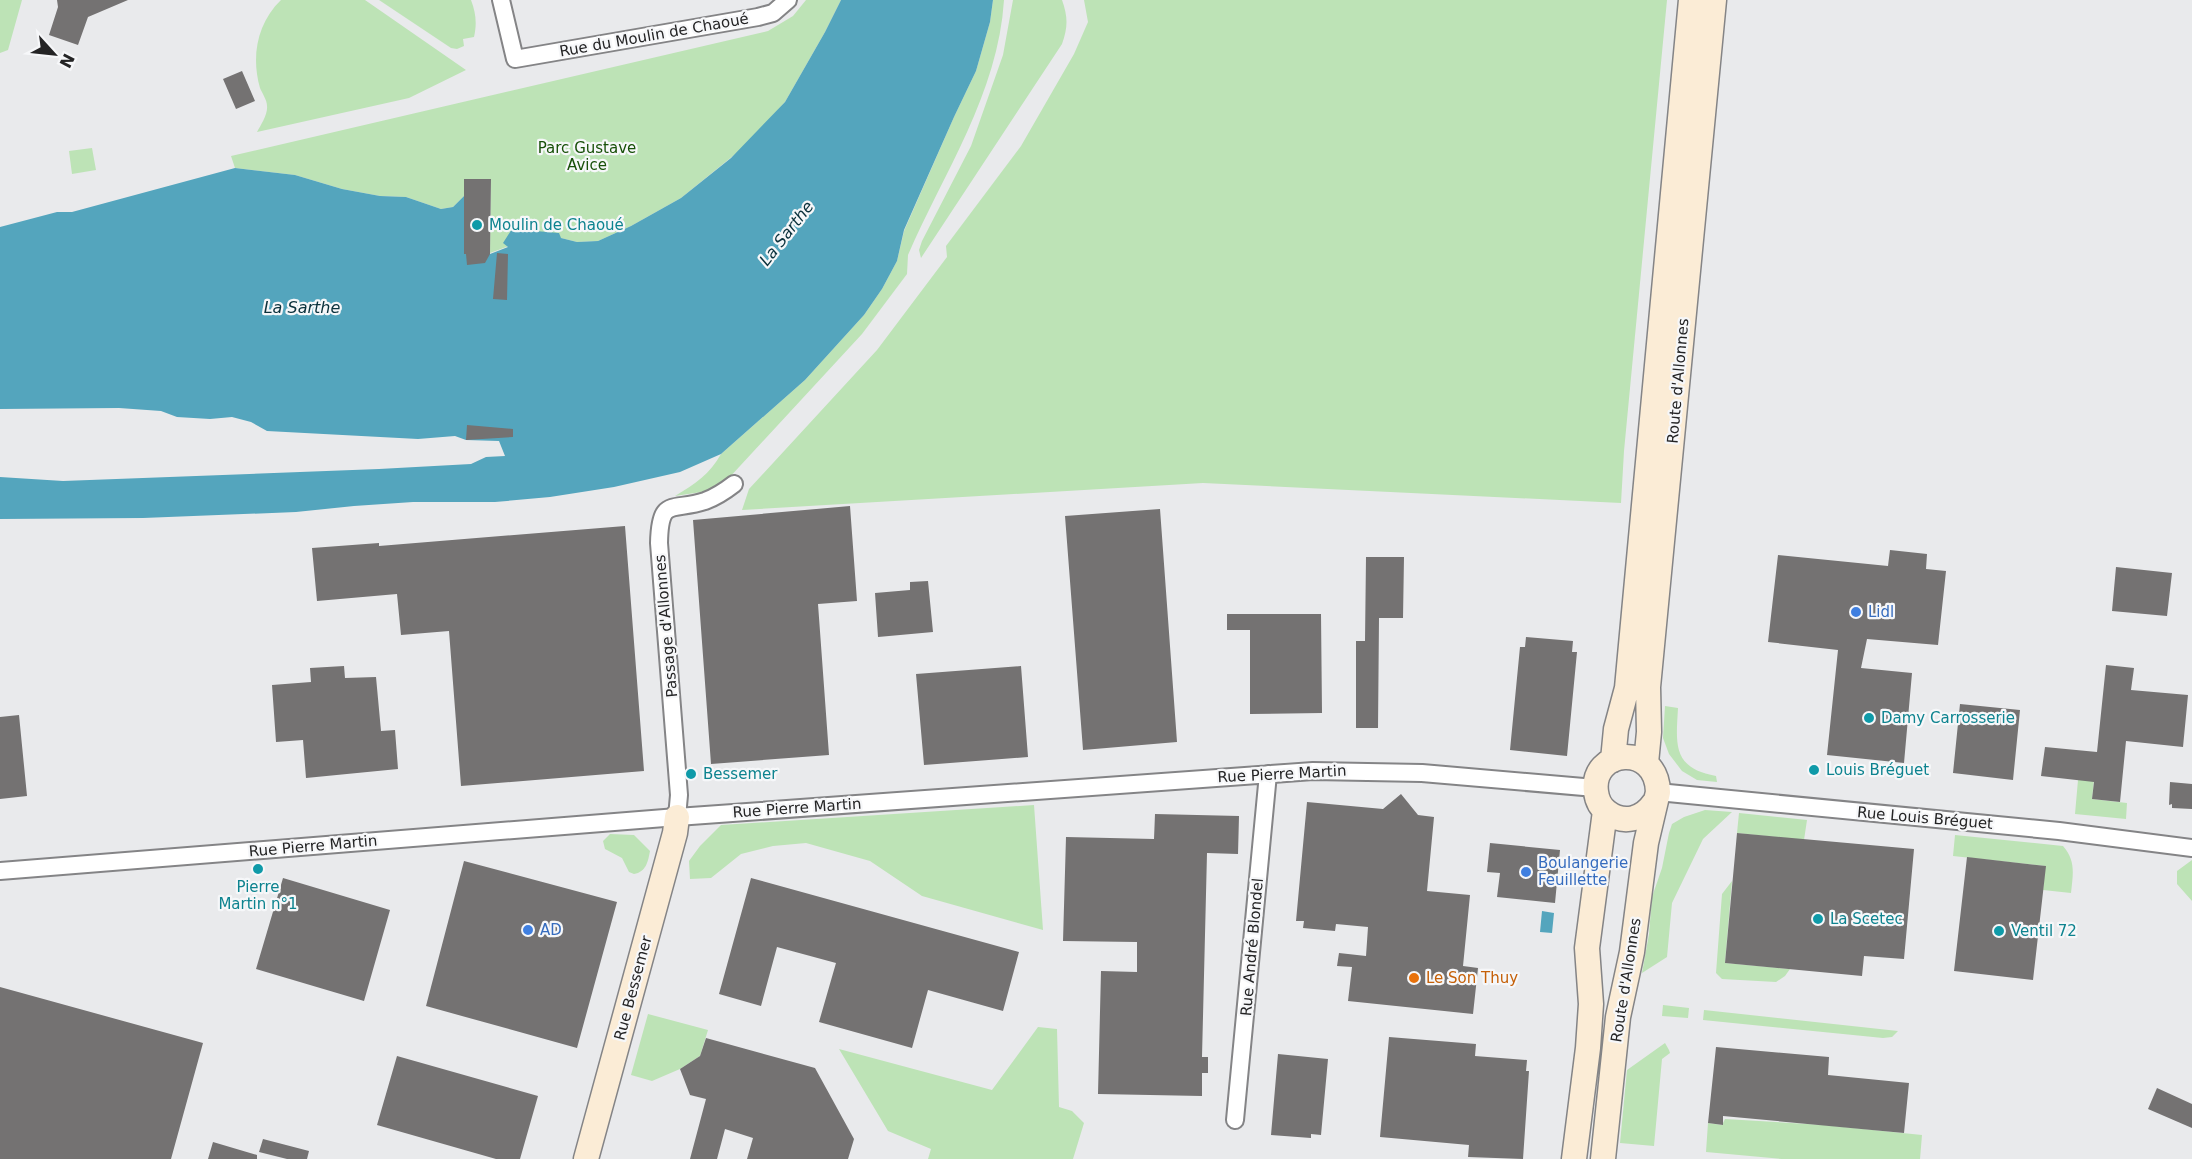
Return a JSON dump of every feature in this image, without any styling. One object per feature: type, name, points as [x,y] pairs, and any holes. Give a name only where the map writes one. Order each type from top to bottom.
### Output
[{"type":"main road","name":"Route d'Allonnes","points":[[1595,788],[1600,771],[1613,760],[1616,729],[1628,688],[1691,0]]},
{"type":"main road","name":"Route d'Allonnes","points":[[1603,1159],[1618,1017],[1632,952],[1646,843],[1656,797],[1655,776],[1646,763],[1649,732],[1648,687],[1714,0]]},
{"type":"main road","points":[[1613,760],[1631,757],[1646,763]]},
{"type":"main road","points":[[1595,788],[1599,804],[1605,811],[1618,818],[1634,818],[1642,815],[1656,797]]},
{"type":"main road","name":"Route d'Allonnes","points":[[1574,1159],[1588,1048],[1591,1004],[1587,948],[1605,811]]},
{"type":"main road","name":"Rue Bessemer","points":[[586,1159],[675,832],[677,817]]},
{"type":"street","name":"Rue du Moulin de Chaoué","points":[[501,0],[515,59],[758,17],[773,13],[788,0]]},
{"type":"street","name":"Passage d'Allonnes","points":[[677,817],[679,795],[659,522],[671,507],[705,501],[734,484]]},
{"type":"street","name":"Rue Pierre Martin","points":[[0,871],[677,817],[1268,774],[1367,770],[1595,788]]},
{"type":"street","name":"Rue André Blondel","points":[[1235,1120],[1268,774]]},
{"type":"street","name":"Rue Louis Bréguet","points":[[1656,797],[2059,831],[2192,848]]},
{"type":"green space","points":[[0,0],[22,0],[8,50],[0,53]]},
{"type":"green space","points":[[281,0],[365,0],[466,70],[409,98],[257,132],[267,109],[257,76],[258,41],[266,19]]},
{"type":"green space","points":[[379,0],[471,0],[476,18],[474,37],[463,39],[464,46],[457,49],[451,48]]},
{"type":"green space","name":"Parc Gustave Avice","points":[[806,0],[841,0],[785,102],[744,147],[681,198],[631,226],[598,241],[577,242],[561,238],[509,246],[490,253],[491,180],[464,179],[464,196],[453,207],[441,209],[406,197],[380,196],[342,189],[295,175],[235,168],[231,156],[768,31],[793,16]]},
{"type":"green space","points":[[993,0],[1004,0],[1000,35],[992,68],[967,132],[908,255],[907,274],[862,334],[728,479],[708,491],[675,496],[701,478],[721,454],[805,380],[864,315],[882,289],[897,261],[904,231],[976,71],[990,22]]},
{"type":"green space","points":[[1013,0],[1062,0],[1066,22],[1062,44],[921,258],[919,250],[922,241],[971,146],[1003,55]]},
{"type":"green space","points":[[1084,0],[1667,0],[1621,503],[1203,483],[742,510],[749,489],[877,350],[947,257],[946,246],[1021,146],[1074,54],[1088,22]]},
{"type":"green space","points":[[92,148],[96,170],[72,174],[69,151]]},
{"type":"green space","points":[[1665,706],[1678,708],[1678,743],[1684,760],[1691,767],[1716,776],[1717,782],[1697,780],[1682,771],[1669,754],[1663,738]]},
{"type":"green space","points":[[2095,769],[2092,799],[2127,803],[2126,819],[2075,814],[2078,780]]},
{"type":"green space","points":[[1034,805],[1043,930],[922,896],[870,861],[806,843],[773,846],[741,854],[711,878],[690,879],[689,861],[721,825]]},
{"type":"green space","points":[[1705,810],[1732,812],[1703,839],[1672,903],[1667,957],[1642,973],[1649,934],[1652,897],[1662,868],[1672,824]]},
{"type":"green space","points":[[1739,813],[1807,820],[1804,840],[1737,833]]},
{"type":"green space","points":[[610,834],[634,835],[650,851],[644,869],[634,874],[629,872],[622,858],[605,849],[603,841]]},
{"type":"green space","points":[[1955,835],[2063,846],[2072,862],[2071,893],[2043,890],[2045,866],[1953,856]]},
{"type":"green space","points":[[2192,860],[2192,901],[2177,884],[2177,871]]},
{"type":"green space","points":[[1732,881],[1725,963],[1790,969],[1776,982],[1722,979],[1716,973],[1722,894]]},
{"type":"green space","points":[[1663,1005],[1689,1008],[1688,1018],[1662,1016]]},
{"type":"green space","points":[[1704,1010],[1898,1031],[1892,1037],[1883,1038],[1703,1020]]},
{"type":"green space","points":[[648,1014],[708,1030],[700,1056],[680,1069],[652,1081],[631,1075]]},
{"type":"green space","points":[[1038,1027],[1057,1029],[1059,1107],[1072,1111],[1084,1123],[1073,1159],[928,1159],[931,1149],[888,1131],[839,1049],[992,1090]]},
{"type":"green space","points":[[1665,1043],[1670,1053],[1662,1059],[1654,1146],[1620,1143],[1627,1070]]},
{"type":"green space","points":[[1725,1119],[1824,1125],[1922,1135],[1920,1159],[1782,1159],[1706,1152],[1708,1123],[1722,1125]]},
{"type":"water","name":"La Sarthe","points":[[841,0],[993,0],[990,22],[976,71],[904,230],[897,261],[882,289],[864,315],[805,380],[721,454],[680,472],[614,487],[550,497],[495,502],[413,502],[296,512],[143,518],[0,519],[0,477],[63,481],[379,469],[471,464],[486,457],[505,456],[499,441],[466,440],[455,436],[418,439],[267,431],[251,422],[232,417],[210,419],[177,417],[161,411],[119,408],[0,409],[0,227],[57,212],[72,212],[235,168],[295,175],[342,189],[380,196],[406,197],[441,209],[453,207],[464,196],[464,254],[490,254],[508,247],[503,243],[512,229],[559,233],[561,238],[577,242],[598,241],[631,226],[681,198],[731,158],[785,102]]},
{"type":"water","points":[[1542,911],[1554,913],[1552,933],[1540,932]]},
{"type":"building","points":[[57,0],[128,0],[88,17],[78,45],[49,35],[58,7]]},
{"type":"building","points":[[242,71],[255,101],[236,109],[223,79]]},
{"type":"building","name":"Moulin de Chaoué","points":[[464,179],[491,179],[490,254],[485,263],[467,265],[466,254],[464,254]]},
{"type":"building","points":[[497,253],[508,254],[507,300],[493,299]]},
{"type":"building","points":[[467,425],[513,429],[513,437],[466,440]]},
{"type":"building","points":[[850,506],[857,601],[818,604],[829,755],[711,764],[693,520]]},
{"type":"building","points":[[1160,509],[1177,742],[1083,750],[1065,516]]},
{"type":"building","points":[[625,526],[644,771],[461,786],[449,631],[401,635],[397,594],[317,601],[312,548],[379,543],[379,546]]},
{"type":"building","name":"Lidl","points":[[1890,550],[1927,554],[1926,569],[1946,571],[1938,645],[1867,639],[1861,668],[1912,673],[1904,763],[1827,755],[1838,650],[1768,642],[1778,555],[1888,566]]},
{"type":"building","points":[[1366,557],[1404,557],[1403,618],[1379,618],[1378,728],[1356,728],[1356,641],[1365,641]]},
{"type":"building","points":[[2116,567],[2172,573],[2167,616],[2112,611]]},
{"type":"building","points":[[928,581],[933,632],[878,637],[875,593],[910,590],[910,582]]},
{"type":"building","points":[[1227,614],[1321,614],[1322,713],[1250,714],[1250,630],[1227,630]]},
{"type":"building","points":[[1526,637],[1573,641],[1572,652],[1577,652],[1567,756],[1510,750],[1520,647],[1525,647]]},
{"type":"building","points":[[2106,665],[2134,668],[2131,690],[2188,695],[2183,747],[2126,741],[2120,802],[2092,799],[2094,782],[2041,776],[2045,747],[2097,752]]},
{"type":"building","points":[[344,666],[345,678],[376,677],[381,731],[395,730],[398,769],[306,778],[303,740],[276,742],[272,685],[311,682],[310,668]]},
{"type":"building","points":[[1021,666],[1028,757],[924,765],[916,674]]},
{"type":"building","points":[[1960,704],[2020,710],[2013,780],[1953,773]]},
{"type":"building","points":[[19,715],[27,796],[0,799],[0,717]]},
{"type":"building","points":[[2170,782],[2192,784],[2192,809],[2172,808],[2172,804],[2169,805]]},
{"type":"building","points":[[1401,794],[1418,815],[1434,817],[1427,891],[1470,895],[1463,966],[1478,968],[1473,1014],[1348,1001],[1352,967],[1337,966],[1339,953],[1366,956],[1368,927],[1336,924],[1335,931],[1303,928],[1304,921],[1296,921],[1307,802],[1383,809]]},
{"type":"building","points":[[1155,814],[1239,816],[1238,854],[1207,853],[1202,1057],[1208,1057],[1208,1073],[1202,1073],[1202,1096],[1098,1094],[1101,971],[1137,972],[1137,942],[1063,941],[1066,837],[1154,839]]},
{"type":"building","name":"La Scetec","points":[[1737,833],[1914,849],[1904,959],[1864,956],[1862,976],[1725,963]]},
{"type":"building","name":"Boulangerie Feuillette","points":[[1490,843],[1560,850],[1555,903],[1497,897],[1500,873],[1487,872]]},
{"type":"building","name":"Ventil 72","points":[[1967,857],[2046,866],[2033,980],[1954,971]]},
{"type":"building","name":"AD","points":[[464,861],[617,902],[577,1048],[426,1006]]},
{"type":"building","points":[[283,878],[390,910],[364,1001],[256,969]]},
{"type":"building","points":[[751,878],[1019,952],[1003,1011],[928,990],[912,1048],[819,1022],[836,963],[777,947],[761,1006],[719,994]]},
{"type":"building","points":[[0,987],[203,1043],[171,1159],[0,1159]]},
{"type":"building","points":[[1389,1037],[1476,1044],[1475,1056],[1527,1060],[1526,1071],[1529,1071],[1523,1159],[1468,1157],[1469,1145],[1380,1137]]},
{"type":"building","points":[[706,1038],[815,1068],[854,1139],[848,1159],[747,1159],[753,1138],[725,1129],[717,1159],[690,1159],[706,1099],[690,1095],[680,1069],[700,1056]]},
{"type":"building","points":[[1716,1047],[1829,1057],[1828,1075],[1909,1083],[1904,1133],[1723,1116],[1723,1125],[1708,1123]]},
{"type":"building","points":[[1278,1054],[1328,1059],[1321,1135],[1311,1134],[1311,1138],[1271,1135]]},
{"type":"building","points":[[397,1056],[538,1096],[520,1159],[496,1159],[377,1125]]},
{"type":"building","points":[[2157,1088],[2192,1104],[2192,1128],[2148,1109]]},
{"type":"building","points":[[263,1139],[309,1151],[307,1159],[287,1159],[259,1152]]},
{"type":"building","points":[[213,1142],[257,1155],[257,1159],[208,1159]]},
{"type":"place","name":"Moulin de Chaoué","points":[[477,225]]},
{"type":"place","name":"Lidl","points":[[1856,612]]},
{"type":"place","name":"Damy Carrosserie","points":[[1869,718]]},
{"type":"place","name":"Louis Bréguet","points":[[1814,770]]},
{"type":"place","name":"Bessemer","points":[[691,774]]},
{"type":"place","name":"Pierre Martin n°1","points":[[258,869]]},
{"type":"place","name":"Boulangerie Feuillette","points":[[1526,872]]},
{"type":"place","name":"La Scetec","points":[[1818,919]]},
{"type":"place","name":"AD","points":[[528,930]]},
{"type":"place","name":"Ventil 72","points":[[1999,931]]},
{"type":"place","name":"Le Son Thuy","points":[[1414,978]]}]
